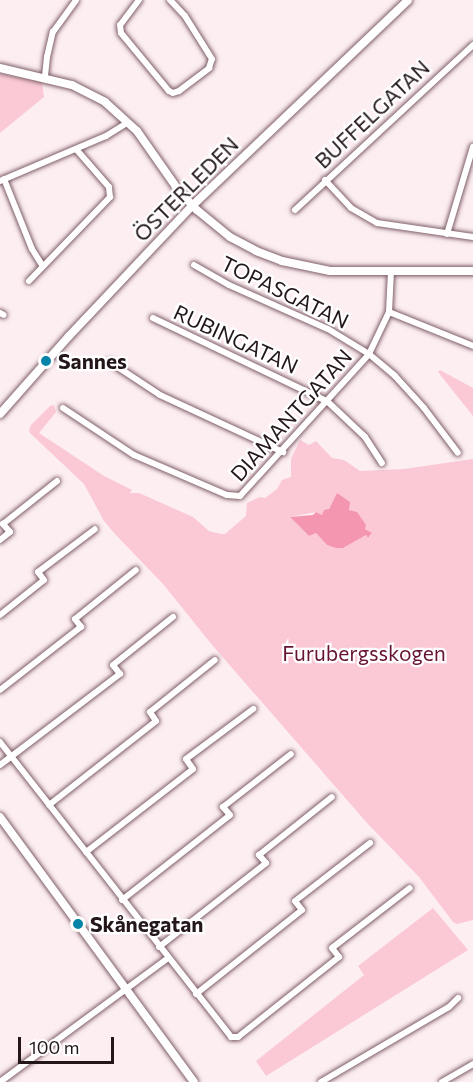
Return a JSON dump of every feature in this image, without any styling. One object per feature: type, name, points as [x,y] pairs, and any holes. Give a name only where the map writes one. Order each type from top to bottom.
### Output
[{"type":"street","points":[[45,76],[53,32],[76,0]]},
{"type":"street","points":[[139,0],[120,25],[121,33],[173,93],[209,68],[212,59],[185,16],[170,0]]},
{"type":"street","name":"ÖSTERLEDEN","points":[[0,414],[69,336],[192,206],[408,0]]},
{"type":"street","name":"BUFFELGATAN","points":[[295,210],[473,45]]},
{"type":"street","points":[[0,68],[45,76],[85,90],[105,102],[128,122],[192,206],[230,237],[270,257],[330,271],[473,271]]},
{"type":"street","points":[[42,265],[32,249],[2,180],[106,136],[128,122]]},
{"type":"street","points":[[447,234],[473,147]]},
{"type":"street","points":[[29,281],[110,197],[109,187],[76,149]]},
{"type":"street","points":[[325,180],[351,208],[377,223],[473,237]]},
{"type":"street","name":"TOPASGATAN","points":[[194,265],[229,285],[328,329],[369,354],[395,376],[424,408],[458,453]]},
{"type":"street","name":"DIAMANTGATAN","points":[[63,408],[134,454],[233,497],[246,492],[369,354],[389,312],[391,271]]},
{"type":"street","points":[[389,312],[473,346]]},
{"type":"street","name":"RUBINGATAN","points":[[153,318],[328,402],[365,437],[382,464]]},
{"type":"street","points":[[110,362],[160,395],[283,452]]},
{"type":"street","points":[[0,540],[10,532],[3,524],[57,481]]},
{"type":"street","points":[[0,615],[44,580],[38,572],[95,529]]},
{"type":"street","points":[[0,690],[81,627],[75,619],[136,570]]},
{"type":"street","points":[[0,765],[120,674],[113,665],[174,617]]},
{"type":"street","points":[[49,805],[156,721],[150,712],[214,660]]},
{"type":"street","points":[[86,852],[193,769],[186,759],[252,709]]},
{"type":"street","points":[[0,742],[167,959],[231,1037],[238,1037],[339,957],[332,948],[411,888]]},
{"type":"street","points":[[122,900],[230,815],[223,807],[291,754]]},
{"type":"street","points":[[159,947],[266,863],[259,855],[332,797]]},
{"type":"street","points":[[0,818],[194,1082]]},
{"type":"street","points":[[196,994],[302,910],[295,901],[370,843]]},
{"type":"street","points":[[0,1082],[167,959]]},
{"type":"street","points":[[321,1082],[449,1007],[458,998]]},
{"type":"street","points":[[442,1082],[473,1064]]},
{"type":"green space","points":[[0,74],[42,82],[44,97],[0,133]]},
{"type":"green space","points":[[440,370],[473,388],[473,416],[438,372]]},
{"type":"green space","name":"Furubergsskogen","points":[[54,405],[56,412],[39,433],[104,476],[132,490],[130,493],[139,493],[193,517],[209,531],[221,534],[225,534],[246,516],[247,503],[260,497],[265,498],[277,489],[282,480],[291,477],[291,459],[300,440],[309,445],[316,441],[332,458],[344,460],[360,471],[404,469],[473,459],[473,920],[457,924],[453,922],[419,877],[367,823],[213,646],[163,584],[104,521],[84,484],[30,433],[31,425],[50,406]],"holes":[[[337,493],[365,529],[372,534],[368,538],[366,535],[343,548],[327,545],[316,533],[309,536],[290,517],[316,512],[322,515],[329,509]]]},
{"type":"green space","points":[[433,908],[468,950],[266,1076],[256,1061],[364,975],[358,966]]},
{"type":"shaded area","points":[[337,493],[350,502],[349,510],[357,512],[366,525],[365,529],[372,533],[368,538],[366,535],[343,548],[327,545],[316,533],[309,536],[290,517],[313,515],[316,512],[322,515],[324,510],[329,509]]},
{"type":"place","name":"Sannes","points":[[46,361]]},
{"type":"place","name":"Skånegatan","points":[[78,924]]}]
